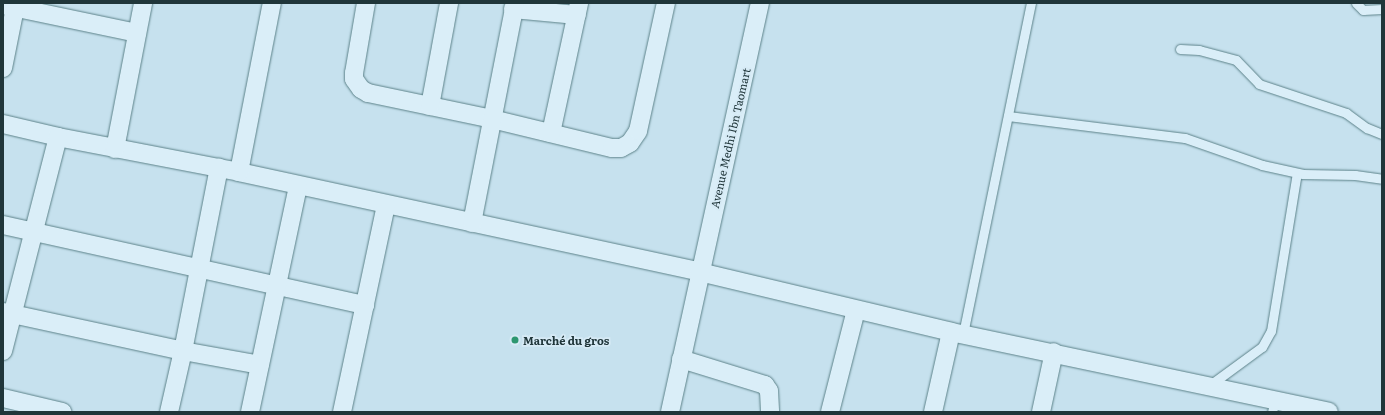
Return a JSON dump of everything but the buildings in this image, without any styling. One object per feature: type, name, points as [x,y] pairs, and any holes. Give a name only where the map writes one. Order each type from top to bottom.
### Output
[{"type":"street","points":[[115,148],[143,3]]},
{"type":"street","points":[[239,172],[272,3]]},
{"type":"street","points":[[366,3],[354,73],[357,85],[368,93],[492,119],[612,148],[621,148],[630,143],[638,130],[666,3]]},
{"type":"street","points":[[430,106],[449,3]]},
{"type":"street","name":"Avenue Medhi Ibn Taomart","points":[[670,412],[760,3]]},
{"type":"street","points":[[3,68],[11,5],[137,33]]},
{"type":"street","points":[[472,223],[514,6],[578,9],[551,133]]},
{"type":"street","points":[[3,124],[58,137],[239,172],[700,272],[957,333],[1210,385],[1274,406],[1328,412]]},
{"type":"street","points":[[3,351],[8,313],[34,232],[58,137]]},
{"type":"street","points":[[169,412],[200,271],[219,168]]},
{"type":"street","points":[[250,412],[298,186]]},
{"type":"street","points":[[342,412],[386,205]]},
{"type":"street","points":[[3,225],[200,271],[365,306]]},
{"type":"street","points":[[830,412],[856,310]]},
{"type":"street","points":[[8,313],[183,351],[260,365]]},
{"type":"street","points":[[933,412],[957,333]]},
{"type":"street","points":[[1041,412],[1054,352]]},
{"type":"street","points":[[681,359],[765,385],[769,391],[770,412]]},
{"type":"street","points":[[3,398],[62,412]]},
{"type":"lane","points":[[957,333],[1008,116],[1031,3]]},
{"type":"lane","points":[[1356,3],[1363,10],[1382,9]]},
{"type":"lane","points":[[1180,49],[1199,50],[1236,60],[1259,84],[1346,112],[1367,128],[1382,134]]},
{"type":"lane","points":[[1008,116],[1184,138],[1262,166],[1298,173],[1355,175],[1382,179]]},
{"type":"lane","points":[[1210,385],[1262,347],[1271,331],[1298,173]]},
{"type":"place","name":"Marché du gros","points":[[515,340]]}]
